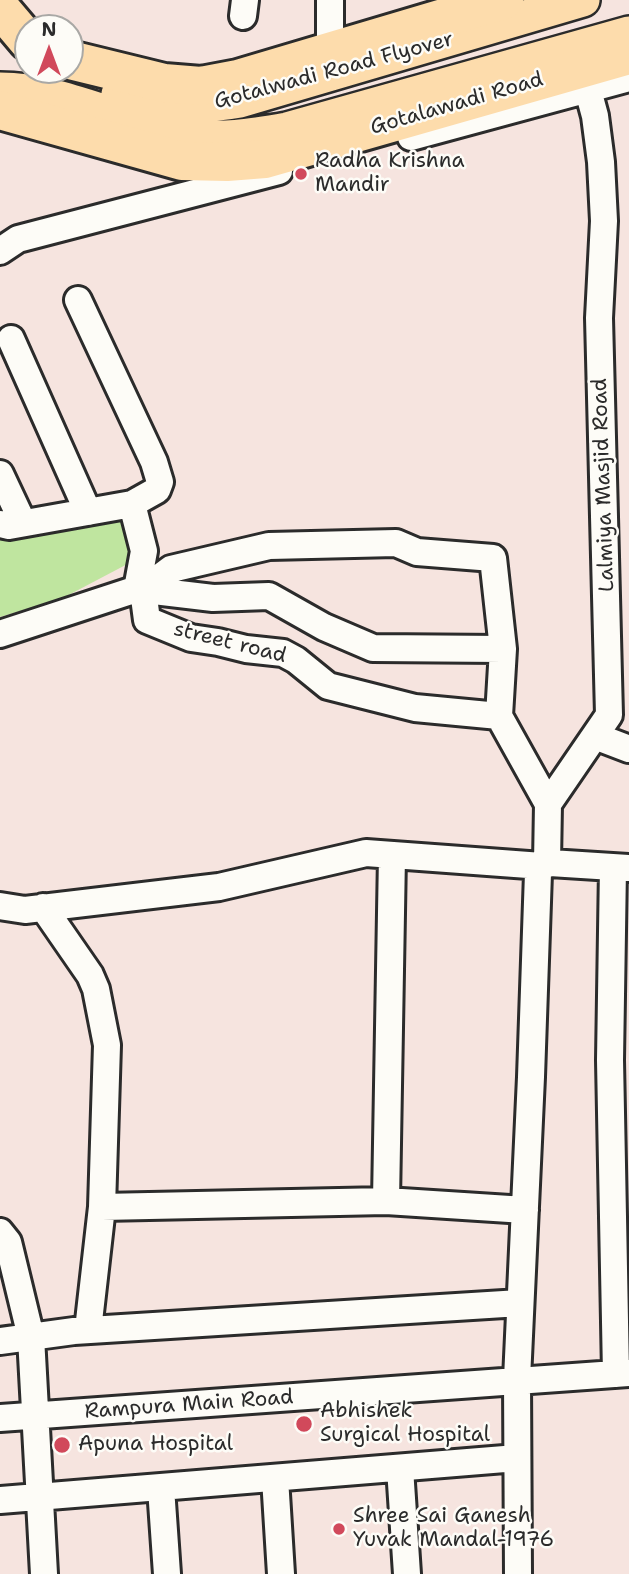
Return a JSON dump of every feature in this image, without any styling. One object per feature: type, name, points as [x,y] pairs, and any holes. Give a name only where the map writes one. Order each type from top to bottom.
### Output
[{"type":"highway","points":[[84,63],[164,83],[201,86],[238,79],[504,0]]},
{"type":"highway","points":[[0,8],[14,24]]},
{"type":"highway","name":"Gotalawadi Road","points":[[4,107],[182,161],[265,159],[629,55]]},
{"type":"main road","name":"Gotalwadi Road Flyover","points":[[0,69],[18,69],[55,76],[174,106],[208,107],[240,101],[583,0]]},
{"type":"main road","name":"Gotalwadi Road Flyover","points":[[4,107],[19,89],[185,134],[218,137],[249,135],[287,129],[629,33]]},
{"type":"street","points":[[330,0],[330,51]]},
{"type":"street","points":[[0,250],[18,239],[629,78]]},
{"type":"street","name":"Lalmiya Masjid Road","points":[[548,804],[609,715],[601,428],[600,318],[604,220],[601,162],[595,116],[588,90]]},
{"type":"street","points":[[0,474],[11,524],[132,504],[157,490],[160,482],[153,462],[78,300]]},
{"type":"street","points":[[11,339],[88,512]]},
{"type":"street","points":[[132,504],[144,551],[140,589]]},
{"type":"street","points":[[0,634],[140,589],[171,569],[269,546],[396,543],[417,552],[493,558],[503,649],[499,716],[548,804],[544,865],[538,873],[517,1379],[518,1574]]},
{"type":"street","name":"street road","points":[[499,716],[415,708],[328,686],[283,653],[191,638],[147,620],[140,589],[213,598],[270,596],[324,627],[373,648],[503,649]]},
{"type":"street","points":[[595,736],[629,749]]},
{"type":"street","points":[[0,906],[25,910],[219,887],[366,853],[544,865],[621,867],[622,1373]]},
{"type":"street","points":[[386,1201],[392,855]]},
{"type":"street","points":[[43,908],[90,975],[96,989],[107,1045],[102,1207],[88,1330]]},
{"type":"street","points":[[102,1207],[386,1201],[525,1210]]},
{"type":"street","points":[[0,1232],[8,1242],[31,1337],[44,1574]]},
{"type":"street","points":[[0,1340],[88,1330],[520,1303]]},
{"type":"street","name":"Rampura Main Road","points":[[0,1418],[622,1373]]},
{"type":"street","points":[[0,1500],[517,1458]]},
{"type":"street","points":[[400,1468],[407,1574]]},
{"type":"street","points":[[275,1478],[281,1574]]},
{"type":"street","points":[[161,1488],[167,1574]]},
{"type":"green space","points":[[128,509],[137,559],[61,599],[0,617],[0,528]]},
{"type":"place","name":"Radha Krishna Mandir","points":[[301,174]]},
{"type":"place","name":"Abhishek Surgical Hospital","points":[[304,1424]]},
{"type":"place","name":"Apuna Hospital","points":[[62,1445]]},
{"type":"place","name":"Shree Sai Ganesh Yuvak Mandal-1976","points":[[339,1529]]}]
